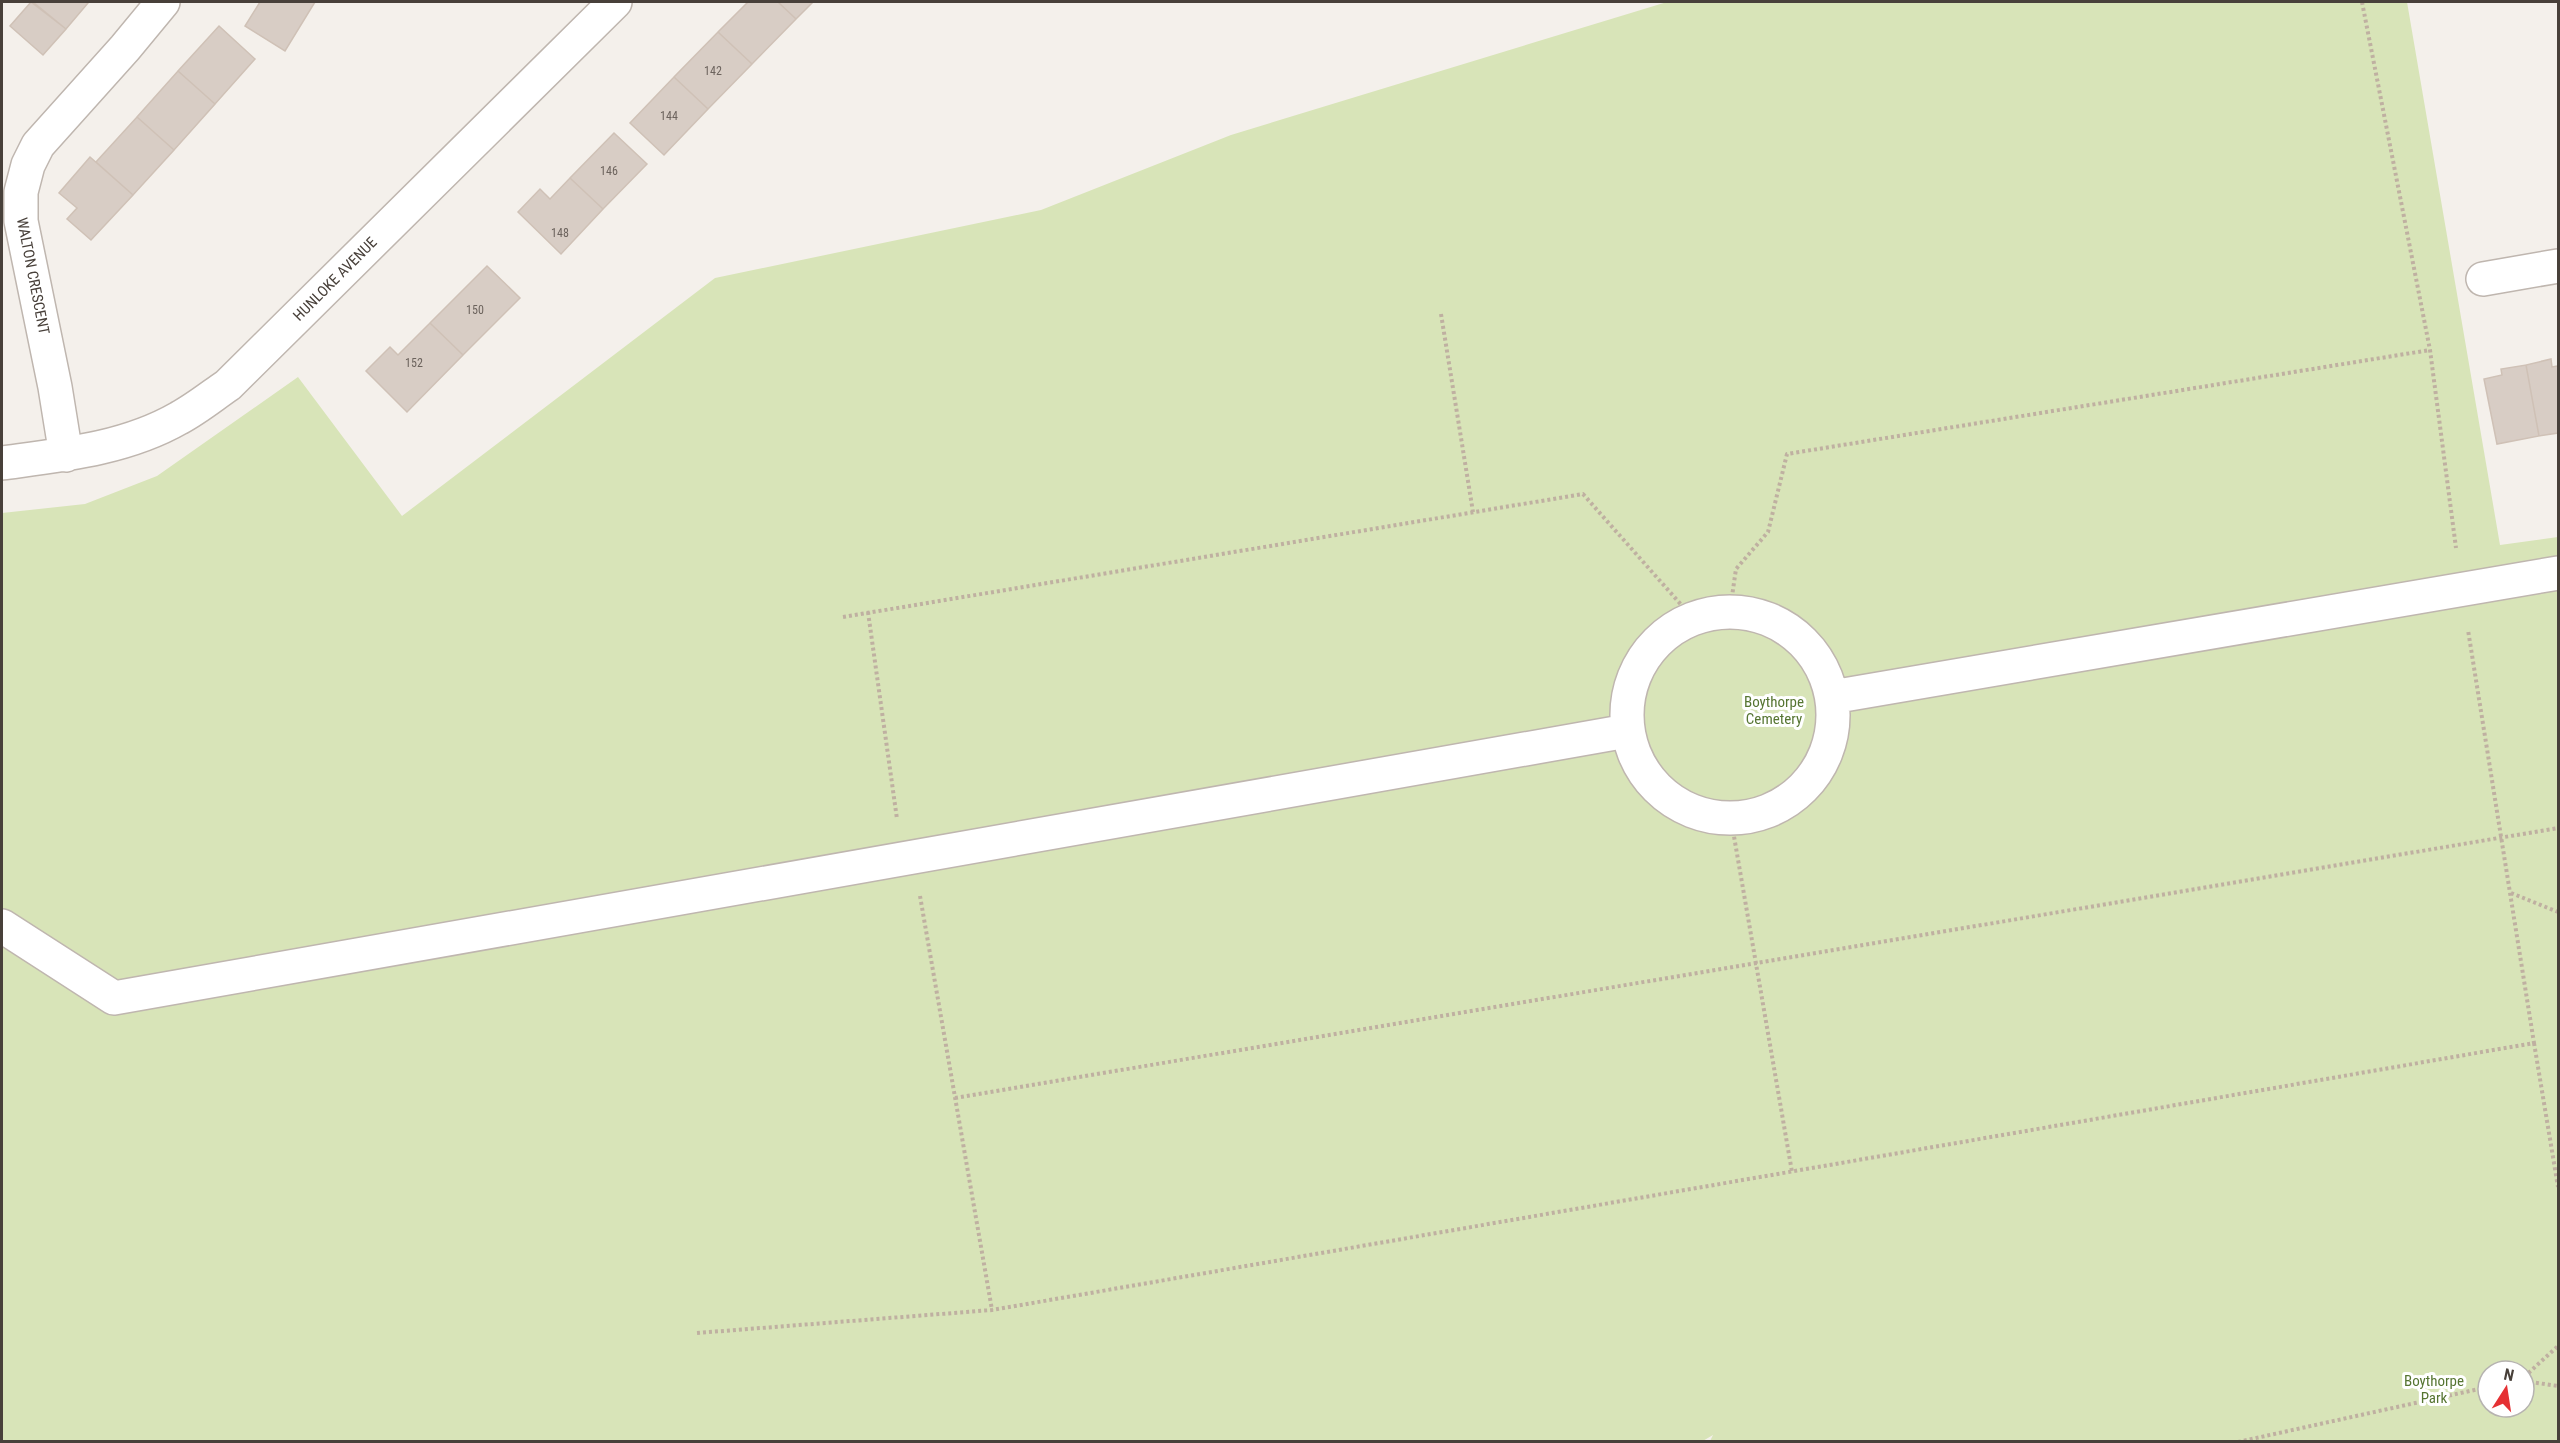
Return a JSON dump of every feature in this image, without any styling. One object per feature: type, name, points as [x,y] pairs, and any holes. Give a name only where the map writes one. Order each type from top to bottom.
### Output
[{"type":"street","name":"WALTON CRESCENT","points":[[66,454],[56,387],[21,221],[21,192],[28,165],[38,145],[126,48],[163,2]]},
{"type":"street","name":"HUNLOKE AVENUE","points":[[2,463],[66,454],[125,441],[178,419],[228,385],[615,2]]},
{"type":"street","points":[[2483,279],[2559,266]]},
{"type":"street","points":[[1832,697],[2559,573]]},
{"type":"street","points":[[1730,610],[1766,617],[1797,635],[1820,663],[1832,697],[1833,732],[1821,766],[1797,794],[1767,812],[1731,819],[1693,812],[1661,793],[1639,765],[1626,731],[1627,699],[1638,664],[1660,636],[1692,617],[1730,610]]},
{"type":"street","points":[[2,926],[114,998],[1626,731]]},
{"type":"path","points":[[2362,2],[2430,350],[2462,590],[2559,1187]]},
{"type":"path","points":[[1441,314],[1473,512]]},
{"type":"path","points":[[1730,610],[1736,569],[1768,532],[1787,454],[2430,350]]},
{"type":"path","points":[[843,616],[1583,494],[1692,617]]},
{"type":"path","points":[[868,612],[908,858],[955,1098],[992,1310]]},
{"type":"path","points":[[1731,819],[1792,1172]]},
{"type":"path","points":[[955,1098],[2559,828]]},
{"type":"path","points":[[2510,892],[2559,912]]},
{"type":"path","points":[[697,1333],[992,1310],[2534,1043]]},
{"type":"path","points":[[2536,1368],[2559,1346]]},
{"type":"path","points":[[2536,1381],[2559,1386]]},
{"type":"path","points":[[2238,1442],[2476,1390]]},
{"type":"green space","name":"Boythorpe Cemetery","points":[[1667,2],[2407,2],[2500,545],[2558,537],[2558,1441],[1710,1441],[1713,1435],[1701,1442],[2,1441],[2,513],[85,504],[157,476],[298,377],[402,516],[715,278],[1041,210],[1231,135]]},
{"type":"building","points":[[31,2],[66,29],[43,55],[10,26]]},
{"type":"building","points":[[33,2],[86,2],[88,3],[66,29]]},
{"type":"building","points":[[260,2],[315,2],[285,51],[245,26]]},
{"type":"building","points":[[748,2],[778,2],[796,19],[752,64],[718,32]]},
{"type":"building","points":[[778,2],[813,2],[796,19]]},
{"type":"building","points":[[219,26],[255,59],[215,104],[178,71]]},
{"type":"building","points":[[718,32],[752,64],[708,109],[674,77]]},
{"type":"building","points":[[178,71],[215,104],[174,150],[137,117]]},
{"type":"building","points":[[674,77],[708,109],[664,155],[630,123]]},
{"type":"building","points":[[137,117],[174,150],[133,195],[96,162]]},
{"type":"building","points":[[614,133],[647,164],[603,209],[570,178]]},
{"type":"building","points":[[90,157],[133,195],[91,240],[67,219],[77,208],[59,193]]},
{"type":"building","points":[[570,178],[603,209],[561,254],[518,212],[540,189],[550,199]]},
{"type":"building","points":[[487,266],[520,298],[463,355],[430,323]]},
{"type":"building","points":[[430,323],[463,355],[407,412],[366,371],[390,347],[398,355]]},
{"type":"building","points":[[2551,359],[2552,367],[2558,366],[2558,433],[2539,436],[2526,365]]},
{"type":"building","points":[[2526,365],[2539,436],[2497,444],[2484,379],[2502,375],[2501,369]]},
{"type":"park label","name":"Boythorpe Park","points":[[2434,1390]]}]
